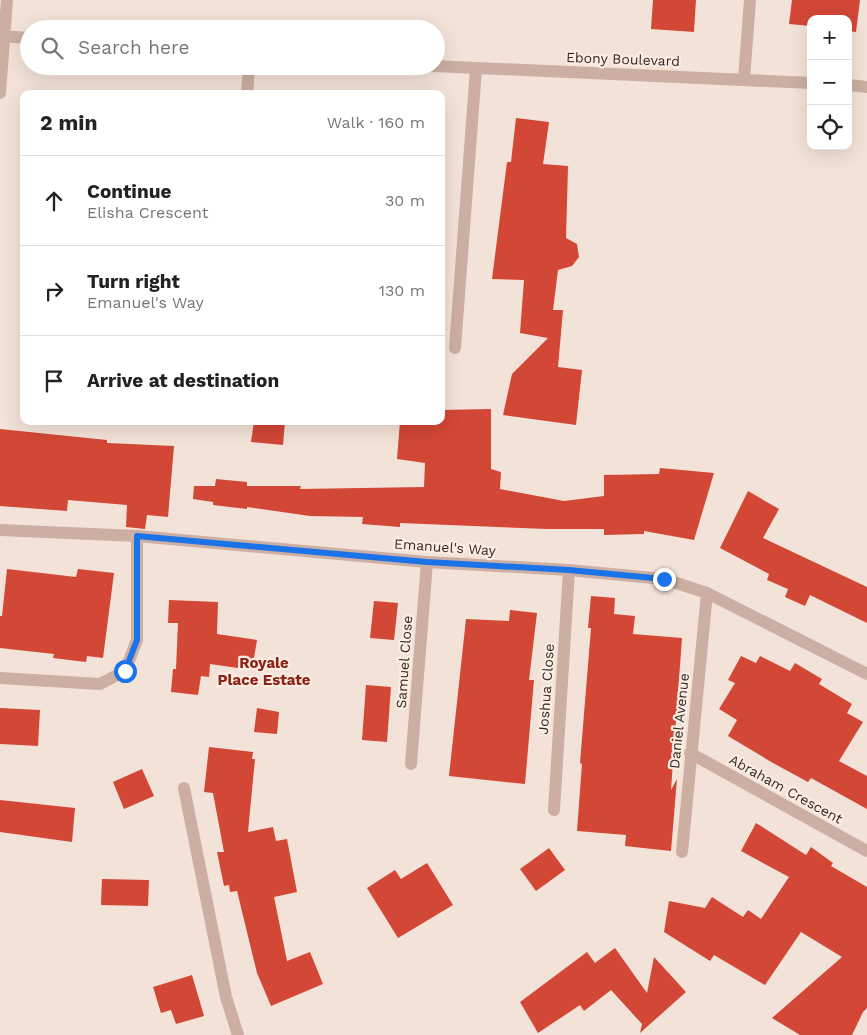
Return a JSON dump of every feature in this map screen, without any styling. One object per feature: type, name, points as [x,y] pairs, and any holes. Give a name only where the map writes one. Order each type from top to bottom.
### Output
[{"type":"street","points":[[0,93],[2,36],[7,0]]},
{"type":"street","points":[[744,79],[750,0]]},
{"type":"street","points":[[2,36],[20,37]]},
{"type":"street","name":"Ebony Boulevard","points":[[445,67],[807,83]]},
{"type":"street","points":[[455,348],[476,69]]},
{"type":"street","points":[[246,90],[248,75]]},
{"type":"street","points":[[852,85],[867,87]]},
{"type":"street","name":"Emanuel's Way","points":[[0,530],[137,536],[427,562],[569,570],[664,579],[707,593],[867,674]]},
{"type":"street","points":[[0,678],[100,684],[125,671],[137,640],[137,536]]},
{"type":"street","name":"Samuel Close","points":[[411,764],[427,562]]},
{"type":"street","name":"Joshua Close","points":[[554,810],[569,570]]},
{"type":"street","name":"Daniel Avenue","points":[[682,852],[690,753],[707,593]]},
{"type":"street","name":"Abraham Crescent","points":[[690,753],[867,851]]},
{"type":"street","points":[[184,788],[226,997],[238,1035]]},
{"type":"building","points":[[653,0],[696,0],[694,32],[651,29]]},
{"type":"building","points":[[792,0],[860,0],[856,32],[852,32],[852,15],[807,15],[807,26],[789,24]]},
{"type":"building","points":[[516,118],[549,122],[543,164],[568,166],[566,238],[577,244],[579,257],[572,266],[558,270],[553,310],[563,310],[558,367],[582,370],[576,425],[503,415],[512,374],[548,338],[520,333],[524,280],[492,279],[507,162],[511,162]]},
{"type":"building","points":[[491,409],[491,469],[501,472],[500,489],[564,501],[604,496],[604,475],[659,474],[660,468],[714,473],[694,540],[644,531],[644,534],[604,535],[604,529],[547,529],[400,523],[400,527],[362,524],[363,517],[310,516],[247,507],[247,509],[213,505],[213,502],[193,499],[194,486],[215,486],[216,479],[247,482],[247,486],[301,486],[300,489],[424,487],[425,463],[397,459],[400,425],[445,425],[445,410]]},
{"type":"building","points":[[253,425],[285,425],[283,445],[251,442]]},
{"type":"building","points":[[0,429],[107,440],[107,443],[174,446],[168,517],[147,515],[145,529],[126,527],[127,505],[68,500],[67,511],[0,506]]},
{"type":"building","points":[[748,491],[779,509],[763,538],[867,587],[867,623],[810,595],[805,606],[785,597],[788,589],[767,580],[769,574],[720,548]]},
{"type":"building","points":[[7,569],[76,577],[78,569],[114,573],[103,658],[87,656],[86,662],[53,658],[54,654],[0,648],[0,616],[2,616]]},
{"type":"building","points":[[591,596],[615,598],[614,614],[635,616],[633,634],[682,638],[671,790],[677,779],[671,851],[625,846],[626,835],[577,831],[582,764],[580,763],[591,628],[588,628]]},
{"type":"building","points":[[169,600],[218,602],[217,634],[257,640],[252,670],[210,664],[209,677],[201,676],[198,695],[171,692],[173,669],[176,669],[178,623],[168,623]]},
{"type":"building","points":[[374,601],[398,603],[394,640],[370,638]]},
{"type":"building","points":[[510,610],[537,613],[529,680],[534,680],[525,784],[449,776],[466,619],[509,621]]},
{"type":"building","points":[[741,656],[756,663],[760,656],[790,671],[795,663],[822,679],[819,684],[852,704],[847,713],[863,722],[839,761],[867,776],[867,809],[811,778],[808,782],[728,736],[737,720],[719,709],[735,683],[728,680]]},
{"type":"building","points":[[366,685],[391,687],[387,742],[362,740]]},
{"type":"building","points":[[0,708],[40,710],[38,746],[0,744]]},
{"type":"building","points":[[257,708],[279,712],[277,734],[254,732]]},
{"type":"building","points":[[209,747],[253,752],[252,759],[255,759],[248,832],[273,827],[276,841],[287,839],[297,892],[274,897],[287,961],[310,952],[323,984],[271,1006],[257,973],[237,891],[230,892],[229,885],[224,886],[217,852],[224,852],[213,793],[204,792]]},
{"type":"building","points":[[142,769],[154,796],[124,809],[113,782]]},
{"type":"building","points":[[0,800],[75,808],[72,842],[0,832]]},
{"type":"building","points":[[756,823],[806,855],[811,847],[833,863],[831,866],[867,887],[867,1008],[863,1012],[852,1035],[800,1035],[772,1018],[842,957],[801,932],[765,985],[714,955],[710,961],[664,932],[669,901],[705,908],[712,897],[743,917],[748,910],[761,919],[789,877],[741,851]]},
{"type":"building","points":[[549,848],[565,870],[536,891],[520,869]]},
{"type":"building","points":[[427,863],[453,905],[398,938],[367,888],[395,870],[401,879]]},
{"type":"building","points":[[102,879],[149,880],[148,906],[101,905]]},
{"type":"building","points":[[615,948],[647,993],[654,957],[686,992],[640,1033],[642,1024],[611,990],[584,1011],[580,1005],[538,1033],[520,1002],[587,952],[595,963]]},
{"type":"building","points":[[192,975],[204,1016],[176,1024],[171,1010],[161,1013],[153,987]]},
{"type":"district","name":"Royale Place Estate","points":[[264,672]]},
{"type":"route","points":[[125,671],[137,640],[137,536],[427,562],[569,570],[664,579]]}]
